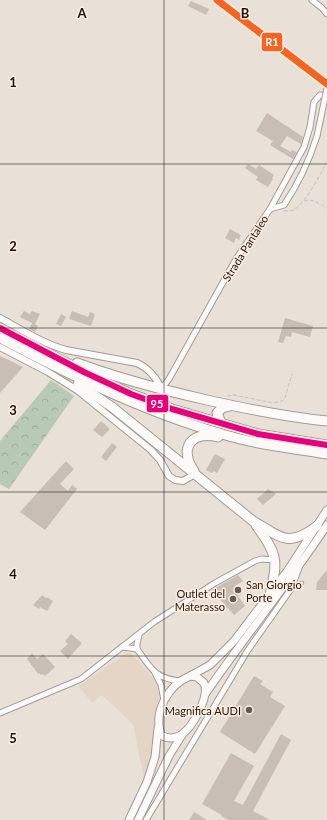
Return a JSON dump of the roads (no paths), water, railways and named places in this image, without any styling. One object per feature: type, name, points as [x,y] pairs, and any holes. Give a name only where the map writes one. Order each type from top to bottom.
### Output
[{"type":"highway","points":[[0,328],[55,363],[112,394],[170,417],[240,439],[327,454]]},
{"type":"highway","points":[[0,338],[55,363],[172,409],[258,434],[327,445]]},
{"type":"highway","points":[[55,363],[76,362],[126,380],[205,400],[281,415],[327,421]]},
{"type":"highway","points":[[55,363],[253,521],[283,538],[299,537],[317,526]]},
{"type":"highway","points":[[205,400],[212,405],[221,423]]},
{"type":"highway","points":[[217,413],[228,405],[233,406]]},
{"type":"highway","points":[[196,474],[188,462],[187,456],[187,448],[195,438],[209,434],[230,440],[240,439]]},
{"type":"highway","points":[[253,521],[272,549],[275,560],[276,565],[270,595]]},
{"type":"main road","points":[[129,819],[147,782],[155,757],[158,726],[164,700],[180,681],[210,665],[223,653],[270,595],[327,510]]},
{"type":"main road","points":[[206,693],[230,658],[299,567],[327,525]]},
{"type":"main road","points":[[138,820],[169,756],[204,702],[206,686],[202,680],[190,676]]},
{"type":"main road","points":[[158,726],[161,735],[168,739],[182,735]]},
{"type":"street","points":[[312,0],[327,14]]},
{"type":"street","points":[[270,208],[284,205],[298,184],[309,160],[317,136],[327,88]]},
{"type":"street","name":"Strada Pantaleo","points":[[161,389],[170,379],[236,259],[270,208],[307,140],[314,102],[320,95],[327,96]]},
{"type":"street","points":[[0,318],[44,342],[66,350],[137,363],[153,375],[161,389]]},
{"type":"street","points":[[0,347],[48,372],[77,390],[151,450],[160,460],[169,476],[176,480],[183,481],[196,474]]},
{"type":"street","points":[[0,713],[82,679],[172,610],[215,583],[248,564],[262,558],[275,560]]},
{"type":"street","points":[[146,820],[248,650],[292,587],[299,567]]},
{"type":"street","points":[[139,635],[137,649],[155,673],[161,685],[164,700]]},
{"type":"street","points":[[122,647],[137,649]]},
{"type":"street","points":[[155,673],[169,680],[180,681]]},
{"type":"street","points":[[195,718],[203,724]]},
{"type":"lane","points":[[292,587],[302,583]]},
{"type":"place","name":"San Giorgio Porte","points":[[238,590]]},
{"type":"place","name":"Outlet del Materasso","points":[[233,599]]},
{"type":"place","name":"Magnifica AUDI","points":[[249,710]]}]
